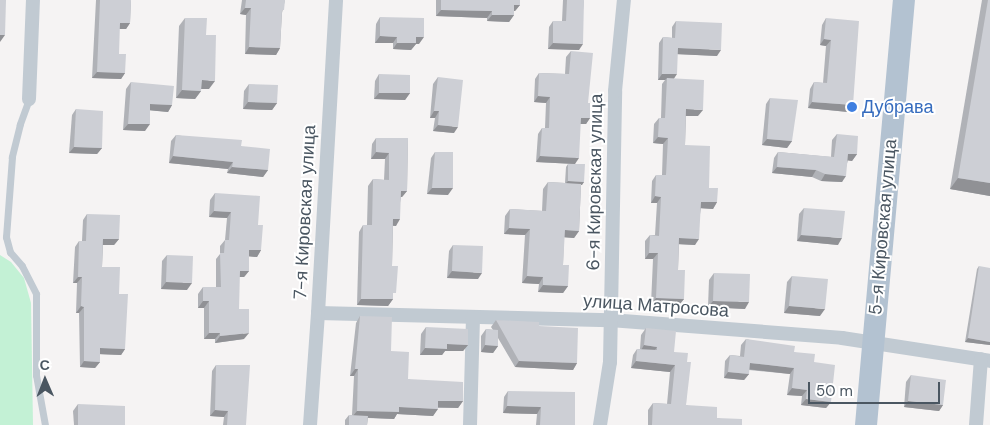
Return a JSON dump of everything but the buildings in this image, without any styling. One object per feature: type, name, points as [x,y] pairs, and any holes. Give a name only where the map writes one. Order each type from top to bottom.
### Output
[{"type":"main road","name":"5-я Кировская улица","points":[[866,425],[904,0]]},
{"type":"street","points":[[29,99],[33,0]]},
{"type":"street","name":"7-я Кировская улица","points":[[310,425],[336,0]]},
{"type":"street","name":"6-я Кировская улица","points":[[600,425],[607,387],[615,91],[624,0]]},
{"type":"street","name":"улица Матросова","points":[[318,313],[610,320],[842,338],[986,360]]},
{"type":"street","points":[[470,425],[474,317]]},
{"type":"street","points":[[976,425],[986,360]]},
{"type":"lane","points":[[29,99],[20,124],[12,157],[6,237],[10,252],[26,272],[36,294],[36,375],[45,425]]},
{"type":"green space","points":[[0,255],[11,262],[24,278],[31,303],[33,425],[0,425]]},
{"type":"place","name":"Дубрава","points":[[852,107]]}]
